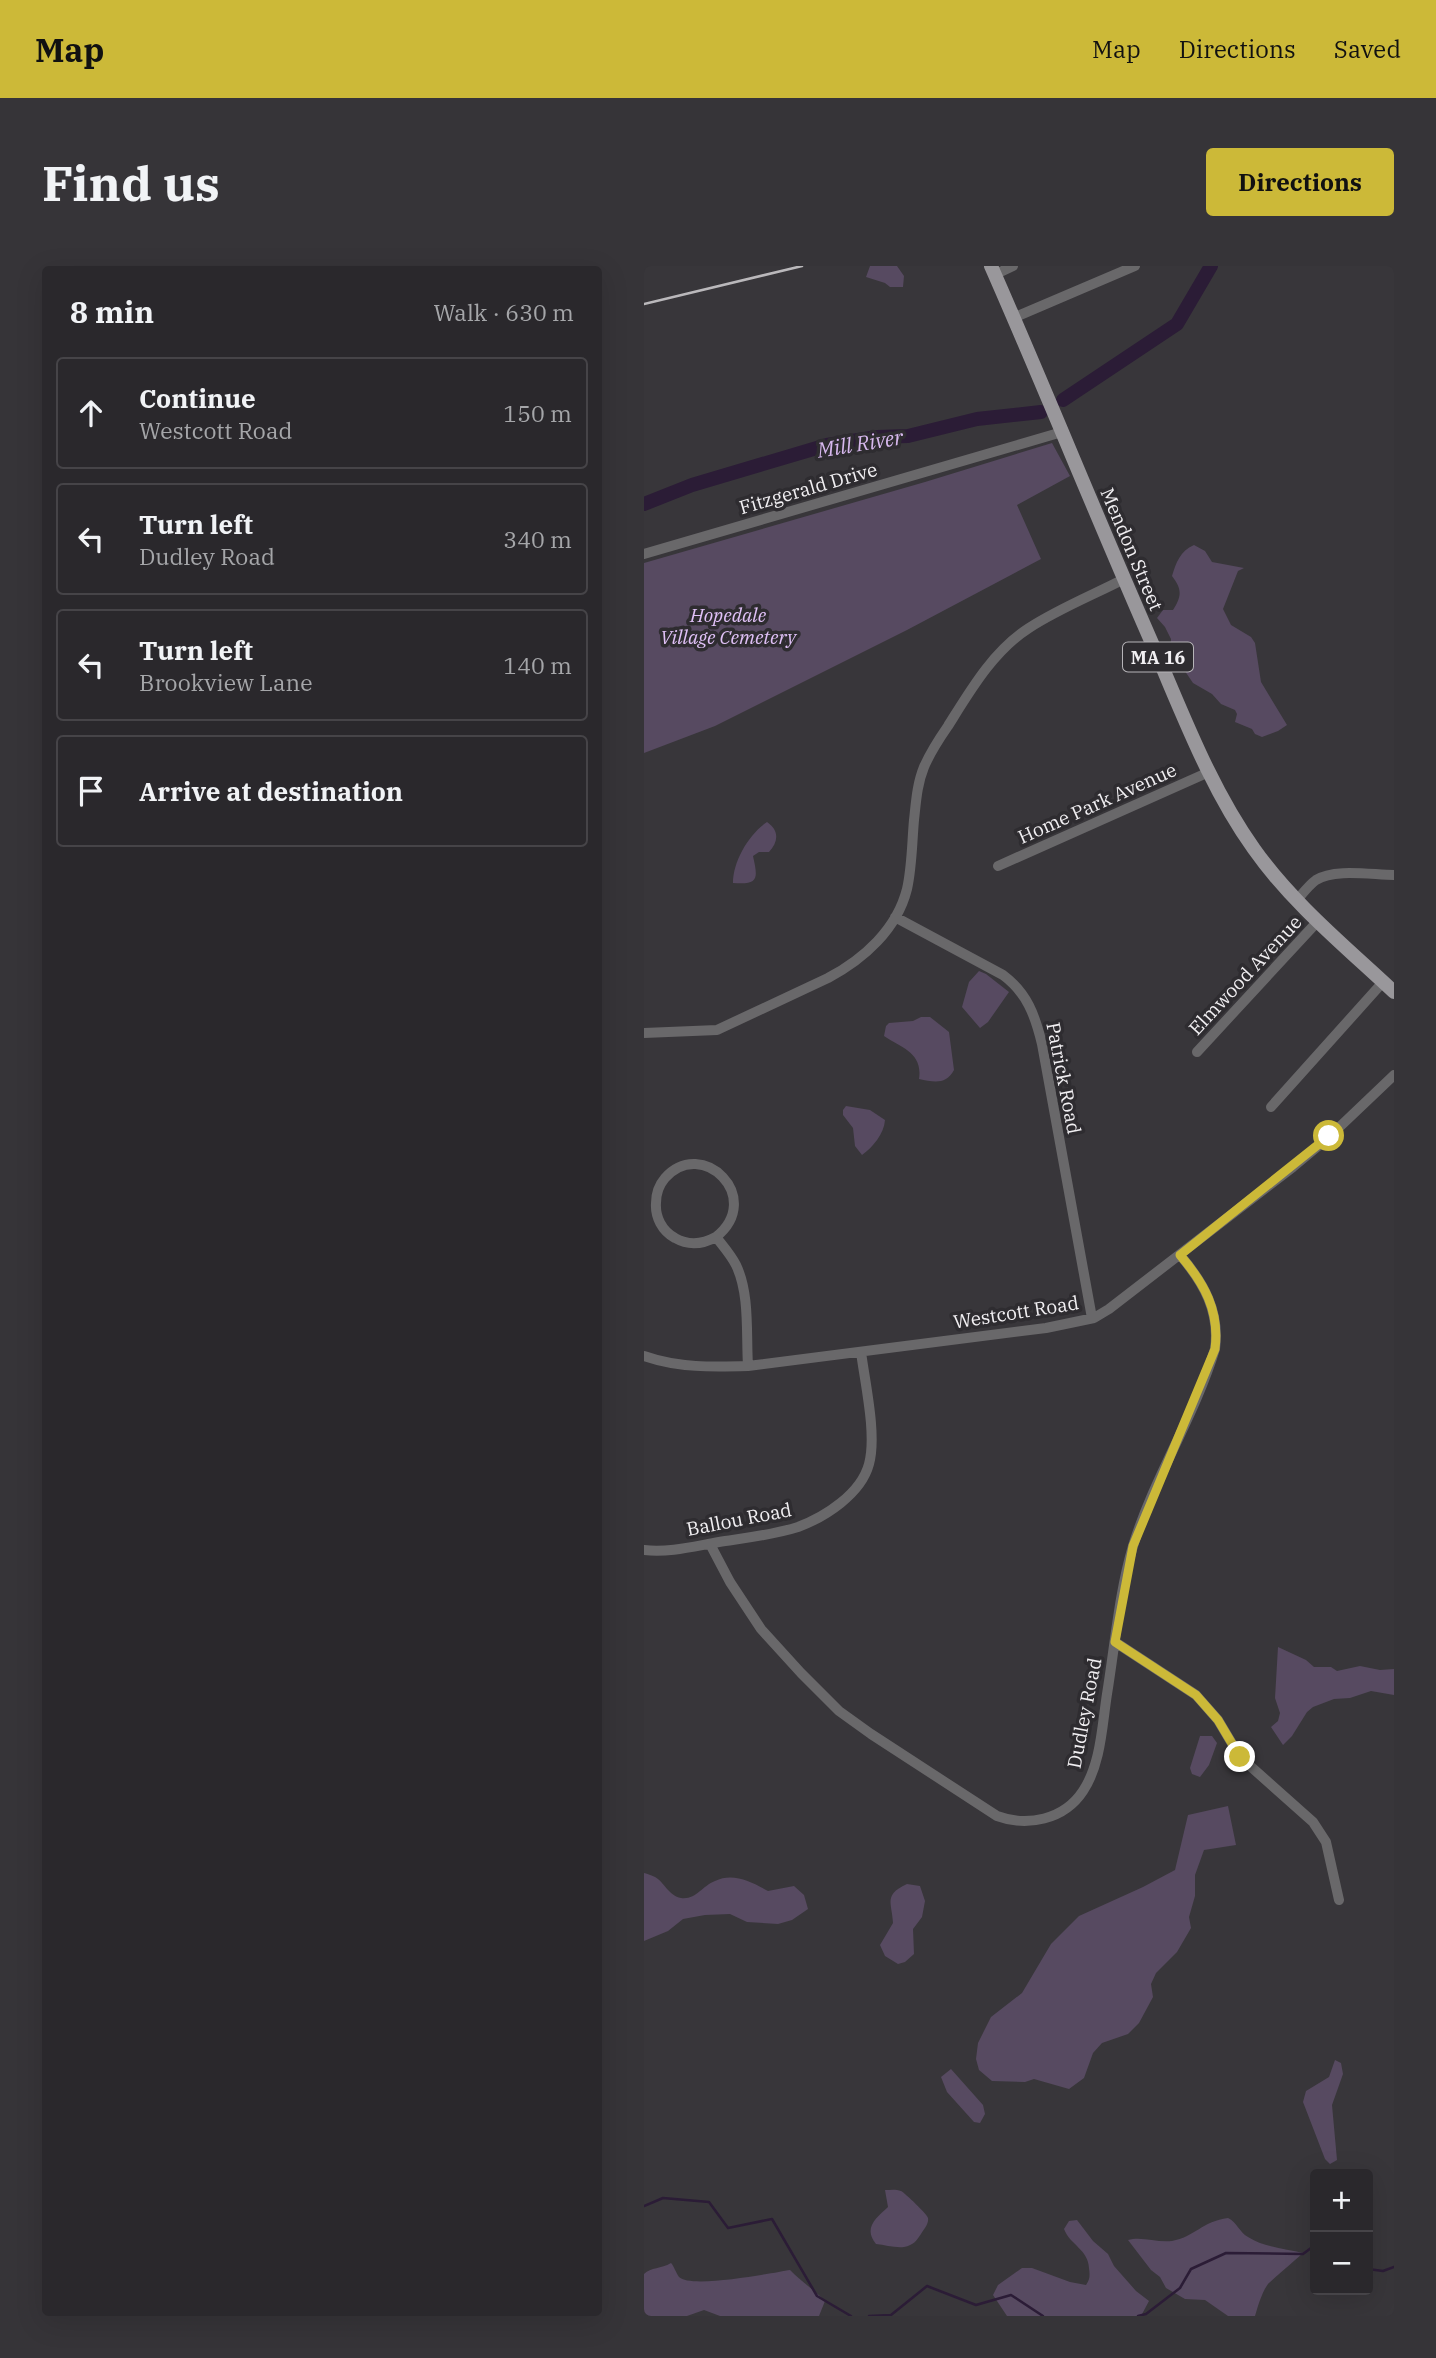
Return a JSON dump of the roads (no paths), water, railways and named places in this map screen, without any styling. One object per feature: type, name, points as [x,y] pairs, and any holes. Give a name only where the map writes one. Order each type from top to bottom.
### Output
[{"type":"main road","name":"Mendon Street","points":[[992,270],[1124,579],[1209,772],[1233,818],[1254,849],[1297,900],[1389,987]]},
{"type":"street","points":[[992,270],[1013,266]]},
{"type":"street","points":[[1013,318],[1135,266]]},
{"type":"street","name":"Fitzgerald Drive","points":[[644,554],[1062,432]]},
{"type":"street","points":[[644,1033],[704,1032],[733,1024],[844,969],[867,952],[895,917],[907,888],[917,796],[923,768],[964,701],[990,664],[1029,628],[1124,579]]},
{"type":"street","name":"Home Park Avenue","points":[[998,866],[1209,772]]},
{"type":"street","points":[[1297,900],[1316,880],[1324,876],[1360,873],[1394,875]]},
{"type":"street","name":"Patrick Road","points":[[895,917],[1003,975],[1014,983],[1028,1002],[1042,1044],[1093,1318]]},
{"type":"street","name":"Elmwood Avenue","points":[[1197,1052],[1318,921]]},
{"type":"street","points":[[1271,1107],[1389,987]]},
{"type":"street","name":"Westcott Road","points":[[644,1356],[677,1364],[748,1366],[1046,1328],[1093,1318],[1109,1309],[1293,1167],[1394,1075]]},
{"type":"street","points":[[700,1165],[715,1170],[727,1181],[733,1195],[734,1211],[728,1226],[716,1237],[699,1243],[681,1241],[673,1237],[661,1224],[655,1207],[656,1198],[663,1181],[676,1169],[700,1165]]},
{"type":"street","points":[[716,1237],[733,1260],[742,1284],[748,1366]]},
{"type":"street","name":"Dudley Road","points":[[710,1544],[730,1583],[761,1629],[839,1711],[980,1807],[1007,1819],[1026,1822],[1051,1816],[1073,1802],[1084,1789],[1094,1766],[1133,1546],[1215,1349],[1217,1328],[1211,1302],[1180,1255]]},
{"type":"street","name":"Ballou Road","points":[[644,1550],[675,1550],[799,1527],[829,1511],[857,1486],[867,1470],[870,1453],[870,1423],[861,1352]]},
{"type":"street","points":[[1115,1642],[1196,1695],[1218,1720],[1240,1757],[1313,1822],[1326,1842],[1339,1900]]},
{"type":"waterway","name":"Mill River","points":[[1063,400],[1177,324],[1211,266]]},
{"type":"waterway","name":"Mill River","points":[[644,504],[692,485],[827,445],[877,437],[908,436],[977,419],[1041,412]]},
{"type":"waterway","points":[[644,2206],[663,2198],[709,2202],[728,2228],[772,2219],[817,2296],[851,2316]]},
{"type":"waterway","points":[[1138,2316],[1146,2314],[1180,2288],[1191,2269],[1226,2253],[1303,2254],[1310,2249]]},
{"type":"waterway","points":[[1373,2270],[1383,2271],[1394,2267]]},
{"type":"waterway","points":[[869,2316],[891,2315],[927,2286],[976,2305],[1011,2295],[1043,2316]]},
{"type":"railway","points":[[644,304],[802,266]]},
{"type":"park label","name":"Hopedale Village Cemetery","points":[[728,626]]}]
